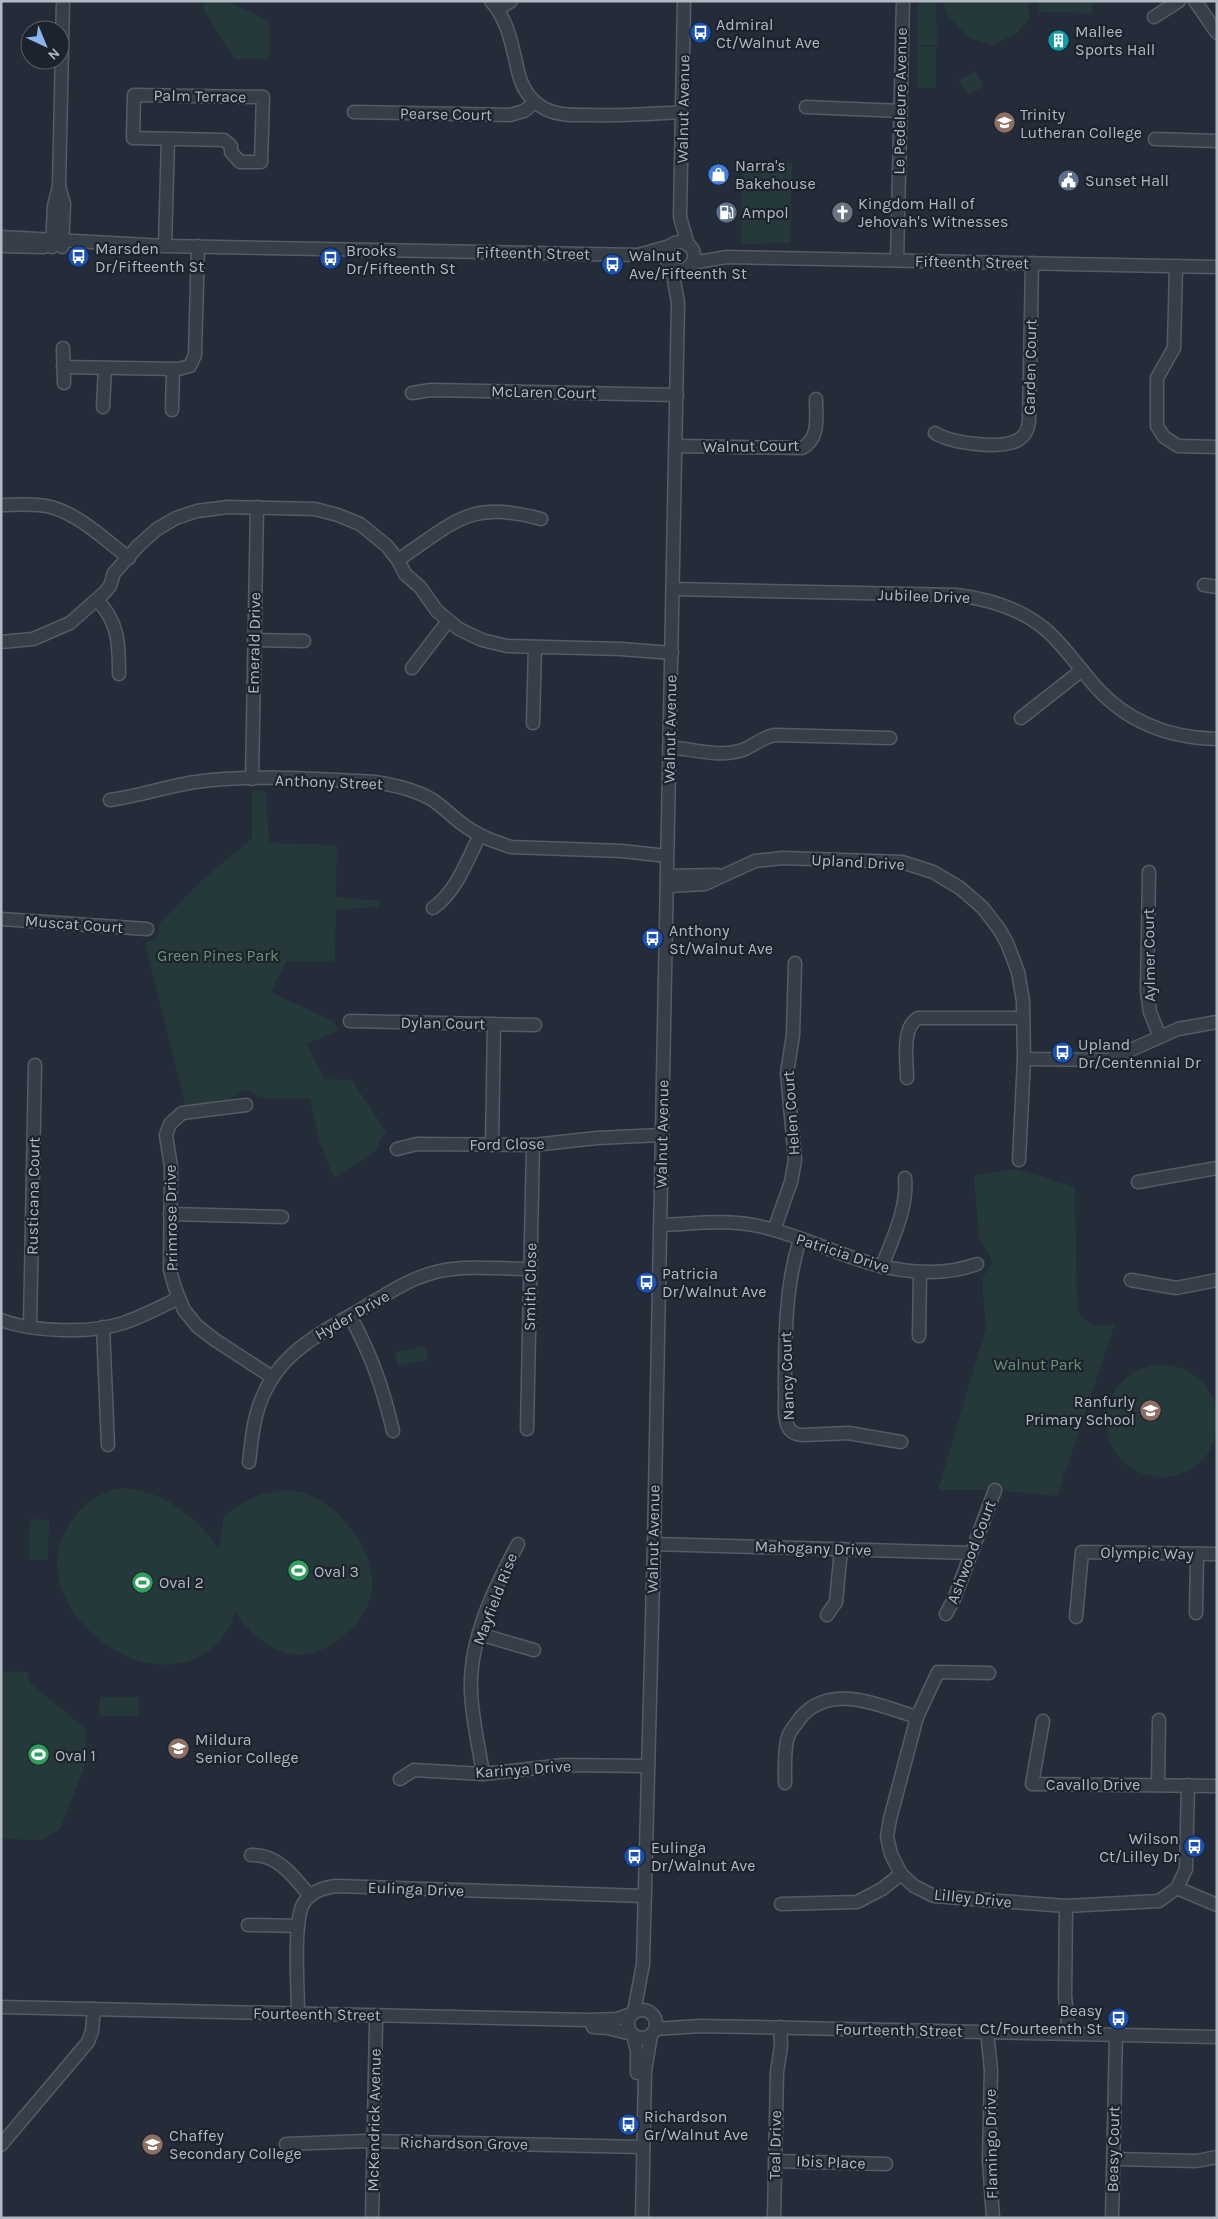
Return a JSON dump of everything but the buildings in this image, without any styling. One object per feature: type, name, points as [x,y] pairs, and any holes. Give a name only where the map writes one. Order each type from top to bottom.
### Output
[{"type":"street","points":[[58,244],[54,206],[59,186],[63,1]]},
{"type":"street","points":[[511,1],[494,5],[510,36],[522,85],[535,102],[551,112],[563,114],[639,116],[657,120],[683,116]]},
{"type":"street","name":"Walnut Avenue","points":[[671,246],[680,217],[684,1]]},
{"type":"street","name":"Le Pedeleure Avenue","points":[[897,260],[902,1]]},
{"type":"street","points":[[1154,17],[1179,1]]},
{"type":"street","points":[[1195,1],[1217,33]]},
{"type":"street","name":"Palm Terrace","points":[[134,95],[263,97],[261,162],[240,162],[231,152],[231,146],[224,140],[168,139],[133,138],[134,95]]},
{"type":"street","name":"Pearse Court","points":[[354,112],[510,115],[524,111],[535,102]]},
{"type":"street","points":[[806,107],[901,111]]},
{"type":"street","points":[[165,246],[168,139]]},
{"type":"street","points":[[1155,139],[1217,141]]},
{"type":"street","name":"Walnut Avenue","points":[[680,217],[690,246]]},
{"type":"street","name":"Fifteenth Street","points":[[1,237],[58,244]]},
{"type":"street","points":[[680,242],[690,246],[694,255],[689,266],[679,270],[671,267],[666,258],[671,246],[680,242]]},
{"type":"street","name":"Fifteenth Street","points":[[1,246],[99,244],[638,255],[671,246]]},
{"type":"street","points":[[63,367],[187,368],[195,360],[198,246]]},
{"type":"street","name":"Fifteenth Street","points":[[690,246],[727,257]]},
{"type":"street","name":"Fifteenth Street","points":[[638,255],[671,267]]},
{"type":"street","name":"Fifteenth Street","points":[[689,266],[727,257],[1217,267]]},
{"type":"street","name":"Garden Court","points":[[935,434],[951,441],[1006,444],[1017,440],[1026,433],[1030,421],[1032,263]]},
{"type":"street","name":"Walnut Avenue","points":[[678,303],[689,266]]},
{"type":"street","points":[[1176,266],[1175,339],[1170,356],[1159,371],[1157,378],[1157,426],[1164,438],[1178,446],[1217,447]]},
{"type":"street","name":"Walnut Avenue","points":[[634,2013],[643,1964],[654,1544],[677,395],[678,303],[671,267]]},
{"type":"street","points":[[63,348],[64,383]]},
{"type":"street","points":[[103,407],[104,368]]},
{"type":"street","points":[[172,410],[173,369]]},
{"type":"street","name":"McLaren Court","points":[[412,393],[431,390],[677,395]]},
{"type":"street","name":"Walnut Court","points":[[676,446],[802,448],[810,442],[815,433],[816,399]]},
{"type":"street","points":[[1,505],[37,505],[60,510],[81,522],[129,558]]},
{"type":"street","points":[[1,642],[33,639],[60,629],[80,616],[109,589],[112,577],[139,545],[157,529],[186,514],[212,508],[257,508],[315,509],[338,515],[370,531],[387,546],[398,560],[405,574],[420,587],[432,606],[448,621],[470,635],[488,642],[507,646],[672,650]]},
{"type":"street","name":"Emerald Drive","points":[[252,779],[257,508]]},
{"type":"street","points":[[398,560],[456,521],[476,512],[509,511],[542,518]]},
{"type":"street","name":"Jubilee Drive","points":[[673,589],[957,595],[987,600],[1020,613],[1043,628],[1055,638],[1106,698],[1134,719],[1146,725],[1181,736],[1217,739]]},
{"type":"street","points":[[97,600],[108,612],[115,625],[119,646],[119,674]]},
{"type":"street","points":[[412,668],[448,621]]},
{"type":"street","points":[[254,640],[304,641]]},
{"type":"street","points":[[533,723],[534,647]]},
{"type":"street","points":[[1021,718],[1082,670]]},
{"type":"street","points":[[669,751],[740,751],[751,747],[765,737],[775,735],[890,738]]},
{"type":"street","name":"Anthony Street","points":[[110,800],[196,782],[252,779],[358,781],[392,784],[407,788],[433,800],[467,828],[497,843],[523,848],[667,852]]},
{"type":"street","points":[[433,908],[453,888],[480,835]]},
{"type":"street","name":"Upland Drive","points":[[667,881],[730,872],[755,861],[769,858],[902,862],[948,879],[983,908],[1007,943],[1018,972],[1023,1018],[1024,1059],[1019,1160]]},
{"type":"street","name":"Aylmer Court","points":[[1149,872],[1147,992],[1150,1012],[1160,1037]]},
{"type":"street","name":"Muscat Court","points":[[1,919],[147,929]]},
{"type":"street","name":"Helen Court","points":[[774,1230],[791,1182],[795,1160],[788,1073],[793,1035],[795,963]]},
{"type":"street","points":[[907,1078],[907,1032],[910,1024],[918,1018],[1023,1018]]},
{"type":"street","name":"Dylan Court","points":[[350,1021],[535,1025]]},
{"type":"street","points":[[1024,1059],[1108,1060],[1178,1029],[1217,1022]]},
{"type":"street","points":[[492,1145],[494,1024]]},
{"type":"street","name":"Rusticana Court","points":[[30,1328],[36,1065]]},
{"type":"street","name":"Primrose Drive","points":[[246,1105],[182,1113],[173,1119],[166,1135],[172,1167],[170,1270],[179,1298],[190,1318],[205,1332],[272,1377]]},
{"type":"street","name":"Ford Close","points":[[397,1149],[417,1144],[533,1145],[586,1139],[661,1139]]},
{"type":"street","name":"Smith Close","points":[[527,1429],[533,1145]]},
{"type":"street","points":[[1138,1182],[1217,1168]]},
{"type":"street","points":[[882,1267],[904,1207],[905,1178]]},
{"type":"street","points":[[170,1214],[282,1216]]},
{"type":"street","name":"Patricia Drive","points":[[660,1220],[744,1223],[774,1230],[882,1267],[920,1272],[953,1271],[977,1264]]},
{"type":"street","name":"Nancy Court","points":[[800,1239],[795,1258],[785,1331],[786,1416],[790,1429],[804,1436],[837,1433],[901,1442]]},
{"type":"street","name":"Hyder Drive","points":[[249,1462],[256,1417],[272,1377],[299,1347],[405,1284],[429,1274],[462,1269],[531,1269]]},
{"type":"street","points":[[920,1272],[920,1336]]},
{"type":"street","points":[[1132,1280],[1176,1288],[1217,1280]]},
{"type":"street","points":[[1,1320],[30,1328],[76,1329],[103,1327],[123,1323],[179,1298]]},
{"type":"street","points":[[350,1316],[378,1373],[393,1431]]},
{"type":"street","points":[[103,1327],[108,1445]]},
{"type":"street","name":"Ashwood Court","points":[[946,1614],[954,1599],[995,1490]]},
{"type":"street","name":"Mayfield Rise","points":[[483,1774],[471,1690],[474,1654],[478,1634],[504,1570],[518,1544]]},
{"type":"street","name":"Mahogany Drive","points":[[654,1544],[971,1553]]},
{"type":"street","points":[[827,1615],[836,1602],[841,1548]]},
{"type":"street","name":"Olympic Way","points":[[1076,1617],[1082,1552],[1217,1554]]},
{"type":"street","points":[[1196,1613],[1197,1554]]},
{"type":"street","points":[[478,1634],[534,1650]]},
{"type":"street","name":"Lilley Drive","points":[[989,1673],[938,1672],[917,1717],[890,1819],[888,1837],[891,1854],[901,1874],[914,1886],[934,1896],[1066,1906],[1159,1901],[1177,1888]]},
{"type":"street","points":[[785,1783],[788,1737],[807,1711],[822,1702],[837,1698],[852,1699],[917,1717]]},
{"type":"street","points":[[1158,1785],[1159,1720]]},
{"type":"street","name":"Cavallo Drive","points":[[1043,1721],[1032,1784],[1217,1786]]},
{"type":"street","name":"Karinya Drive","points":[[400,1779],[414,1770],[483,1774],[563,1765],[648,1766]]},
{"type":"street","points":[[1188,1785],[1186,1868],[1177,1888],[1217,1905]]},
{"type":"street","points":[[251,1854],[261,1854],[278,1862],[310,1896],[303,1905],[298,1926],[298,2014]]},
{"type":"street","points":[[781,1904],[857,1902],[882,1889],[901,1874]]},
{"type":"street","name":"Eulinga Drive","points":[[310,1896],[320,1889],[336,1886],[645,1896]]},
{"type":"street","points":[[1065,2033],[1062,2015],[1065,1996],[1066,1906]]},
{"type":"street","points":[[248,1925],[298,1926]]},
{"type":"street","name":"Walnut Avenue","points":[[634,2218],[645,2071],[652,2024],[643,1964]]},
{"type":"street","name":"Fourteenth Street","points":[[1,2007],[94,2013],[376,2023],[598,2027],[633,2035]]},
{"type":"street","points":[[642,2010],[652,2024],[642,2038],[633,2035],[628,2021],[634,2013],[642,2010]]},
{"type":"street","points":[[1,2145],[88,2042],[92,2031],[94,2013]]},
{"type":"street","name":"Fourteenth Street","points":[[1,2015],[94,2013],[298,2014],[589,2020],[617,2019],[634,2013]]},
{"type":"street","name":"McKendrick Avenue","points":[[372,2218],[376,2023]]},
{"type":"street","name":"Fourteenth Street","points":[[652,2024],[1217,2036]]},
{"type":"street","name":"Teal Drive","points":[[774,2218],[777,2027]]},
{"type":"street","name":"Flamingo Drive","points":[[991,2032],[989,2161],[994,2218]]},
{"type":"street","name":"Beasy Court","points":[[1112,2218],[1114,2160],[1113,2034]]},
{"type":"street","name":"Walnut Avenue","points":[[633,2035],[637,2051],[642,2218]]},
{"type":"street","name":"Richardson Grove","points":[[286,2144],[373,2142],[640,2147]]},
{"type":"street","points":[[1114,2160],[1196,2161],[1217,2157]]},
{"type":"street","name":"Ibis Place","points":[[775,2161],[886,2164]]},
{"type":"green space","points":[[207,1],[227,1],[269,21],[269,59],[235,59],[202,7]]},
{"type":"green space","points":[[942,1],[1028,1],[1029,19],[1016,34],[992,45],[968,37],[948,16]]},
{"type":"green space","points":[[1039,1],[1093,1],[1092,13],[1039,12]]},
{"type":"green space","points":[[918,2],[936,2],[937,45],[917,46]]},
{"type":"green space","points":[[917,47],[936,47],[936,88],[917,88]]},
{"type":"green space","points":[[975,71],[984,86],[968,95],[959,80]]},
{"type":"green space","points":[[742,162],[792,163],[790,243],[741,244]]},
{"type":"green space","name":"Green Pines Park","points":[[252,790],[266,791],[269,843],[337,845],[336,897],[379,901],[378,907],[336,910],[335,962],[286,961],[271,992],[334,1022],[338,1031],[307,1044],[324,1079],[352,1080],[387,1133],[380,1139],[377,1150],[334,1178],[320,1143],[310,1099],[258,1098],[253,1092],[244,1090],[225,1102],[186,1107],[145,943],[156,939],[159,932],[159,924],[203,879],[252,839]]},
{"type":"green space","name":"Walnut Park","points":[[1016,1169],[1075,1187],[1077,1310],[1085,1320],[1093,1325],[1115,1324],[1057,1496],[995,1490],[938,1490],[986,1328],[982,1279],[992,1263],[989,1254],[979,1239],[974,1176]]},
{"type":"green space","points":[[426,1346],[428,1360],[398,1366],[395,1352]]},
{"type":"green space","points":[[1162,1365],[1184,1369],[1202,1381],[1214,1399],[1218,1421],[1214,1443],[1202,1461],[1184,1473],[1162,1477],[1140,1473],[1122,1461],[1110,1443],[1106,1421],[1110,1399],[1122,1381],[1140,1369]]},
{"type":"green space","points":[[123,1488],[152,1494],[177,1507],[189,1516],[219,1548],[224,1516],[242,1503],[260,1495],[277,1491],[294,1491],[310,1495],[326,1504],[340,1516],[362,1546],[372,1574],[371,1596],[366,1608],[355,1625],[329,1646],[299,1655],[285,1653],[271,1647],[246,1626],[235,1611],[228,1628],[218,1642],[208,1651],[180,1663],[150,1663],[120,1653],[94,1635],[73,1610],[60,1582],[58,1552],[70,1523],[80,1510],[107,1492]]},
{"type":"green space","points":[[30,1519],[49,1520],[48,1560],[29,1560]]},
{"type":"green space","name":"Oval 1","points":[[1,1671],[27,1672],[30,1683],[86,1729],[85,1765],[60,1829],[42,1840],[1,1839]]},
{"type":"green space","points":[[100,1697],[139,1697],[139,1716],[99,1716]]},
{"type":"place","name":"Admiral Ct/Walnut Ave","points":[[700,33]]},
{"type":"place","name":"Mallee Sports Hall","points":[[1059,40]]},
{"type":"place","name":"Trinity Lutheran College","points":[[1004,123]]},
{"type":"place","name":"Narra's Bakehouse","points":[[719,174]]},
{"type":"place","name":"Sunset Hall","points":[[1069,180]]},
{"type":"place","name":"Ampol","points":[[726,212]]},
{"type":"place","name":"Kingdom Hall of Jehovah's Witnesses","points":[[842,212]]},
{"type":"place","name":"Marsden Dr/Fifteenth St","points":[[79,257]]},
{"type":"place","name":"Brooks Dr/Fifteenth St","points":[[330,259]]},
{"type":"place","name":"Walnut Ave/Fifteenth St","points":[[613,264]]},
{"type":"place","name":"Anthony St/Walnut Ave","points":[[653,939]]},
{"type":"place","name":"Upland Dr/Centennial Dr","points":[[1062,1053]]},
{"type":"place","name":"Patricia Dr/Walnut Ave","points":[[646,1282]]},
{"type":"place","name":"Ranfurly Primary School","points":[[1151,1410]]},
{"type":"place","name":"Oval 3","points":[[298,1571]]},
{"type":"place","name":"Oval 2","points":[[143,1582]]},
{"type":"place","name":"Mildura Senior College","points":[[179,1748]]},
{"type":"place","name":"Oval 1","points":[[39,1755]]},
{"type":"place","name":"Wilson Ct/Lilley Dr","points":[[1195,1847]]},
{"type":"place","name":"Eulinga Dr/Walnut Ave","points":[[635,1856]]},
{"type":"place","name":"Beasy Ct/Fourteenth St","points":[[1118,2019]]},
{"type":"place","name":"Richardson Gr/Walnut Ave","points":[[628,2125]]},
{"type":"place","name":"Chaffey Secondary College","points":[[153,2144]]}]
